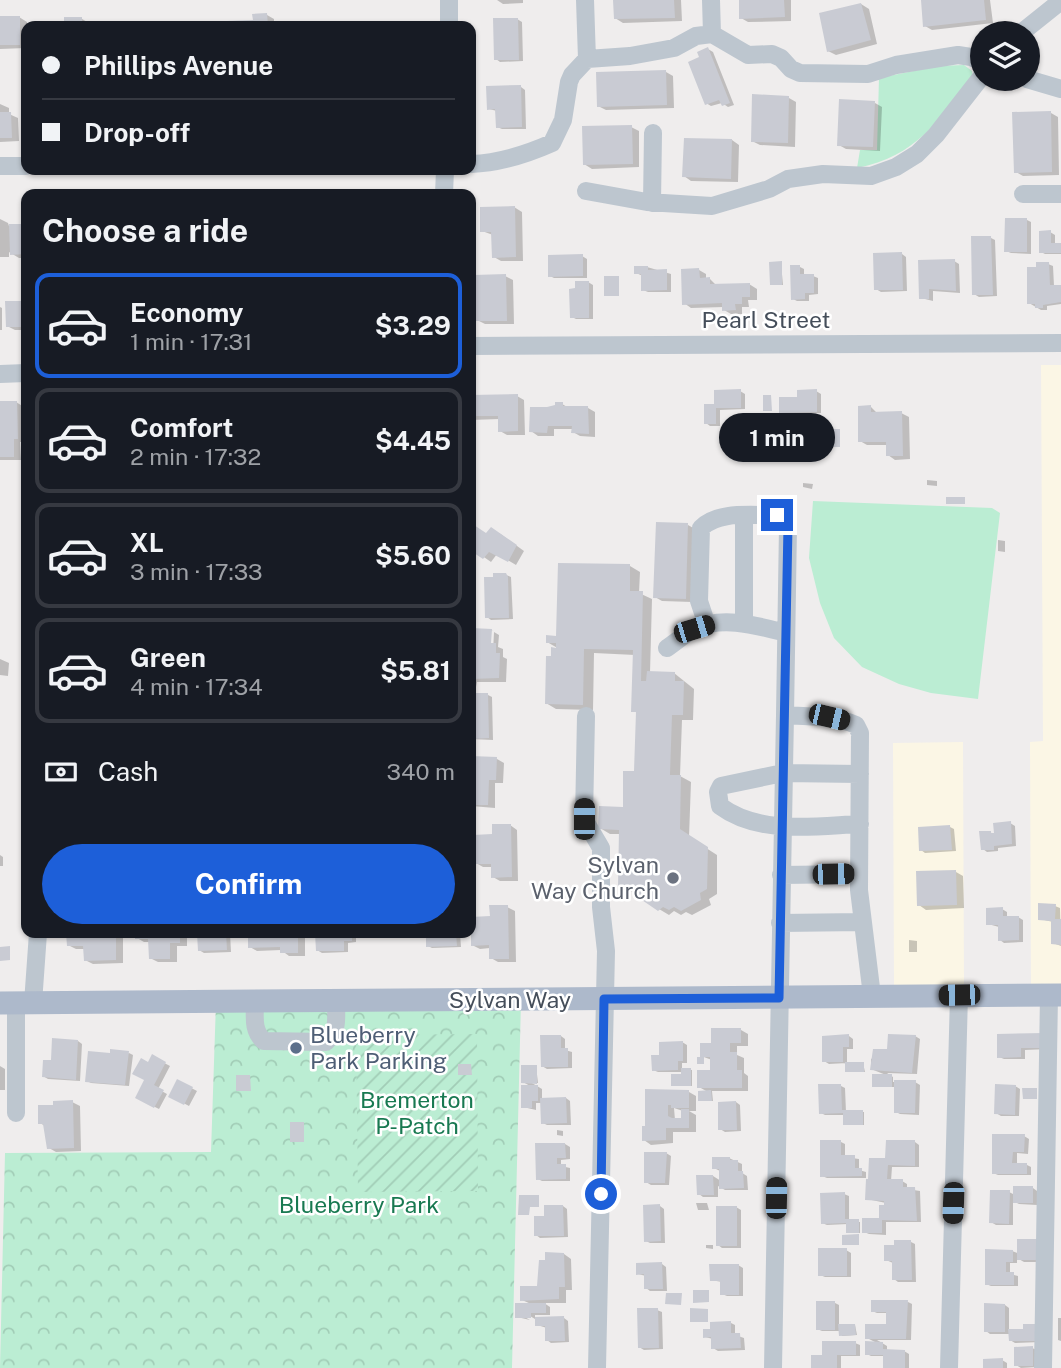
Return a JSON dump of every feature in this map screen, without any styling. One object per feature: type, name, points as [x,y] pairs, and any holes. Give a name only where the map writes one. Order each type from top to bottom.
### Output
[{"type":"main road","name":"Sylvan Way","points":[[16,1003],[1055,995]]},
{"type":"street","points":[[449,0],[449,21]]},
{"type":"street","points":[[585,0],[587,59]]},
{"type":"street","points":[[711,0],[712,34]]},
{"type":"street","points":[[1036,21],[1061,1]]},
{"type":"street","points":[[476,164],[523,156],[552,144],[563,120],[569,82],[587,59],[630,56],[674,48],[696,36],[712,34],[748,55],[772,54],[800,73],[868,74],[896,65],[958,55],[970,57]]},
{"type":"street","points":[[1040,83],[1061,89]]},
{"type":"street","points":[[586,191],[652,203],[712,206],[769,189],[788,179],[823,174],[870,176],[897,167],[917,154],[936,135],[970,91]]},
{"type":"street","points":[[652,203],[653,133]]},
{"type":"street","points":[[0,166],[21,166]]},
{"type":"street","points":[[1023,194],[1061,194]]},
{"type":"street","name":"Pearl Street","points":[[476,346],[1061,343]]},
{"type":"street","points":[[0,374],[21,373]]},
{"type":"street","points":[[707,625],[699,601],[701,528],[717,517],[777,515],[785,520],[788,526],[772,1368]]},
{"type":"street","points":[[744,516],[744,623]]},
{"type":"street","points":[[667,648],[694,629],[707,625],[744,623],[786,633]]},
{"type":"street","points":[[785,715],[829,717],[856,725],[860,733],[859,874],[872,996]]},
{"type":"street","points":[[586,716],[584,819],[601,848],[601,908],[606,951],[597,1368]]},
{"type":"street","points":[[860,774],[783,773],[721,786],[718,792],[720,806],[732,815],[782,827],[860,824]]},
{"type":"street","points":[[781,875],[859,874]]},
{"type":"street","points":[[780,923],[863,922]]},
{"type":"street","points":[[16,1113],[16,1003],[36,938]]},
{"type":"street","points":[[949,1368],[959,995]]},
{"type":"street","points":[[1043,1368],[1055,995]]},
{"type":"street","points":[[255,1002],[255,1028],[264,1041],[314,1042],[326,1042],[333,1035],[337,1027],[335,1002]]},
{"type":"shaded area","points":[[1041,365],[1061,365],[1061,985],[1031,985],[1030,742],[1043,741]]},
{"type":"shaded area","points":[[963,742],[964,986],[894,986],[893,743]]},
{"type":"green space","points":[[964,65],[970,70],[970,82],[936,123],[910,146],[895,155],[857,168],[860,150],[877,150],[879,78],[938,66]]},
{"type":"green space","points":[[813,501],[992,508],[1000,513],[978,699],[931,693],[899,684],[862,667],[834,638],[820,603],[809,558]]},
{"type":"green space","name":"Blueberry Park","points":[[521,1000],[512,1368],[0,1368],[5,1153],[211,1152],[216,1002]]},
{"type":"green space","name":"Bremerton P-Patch","points":[[477,1034],[478,1191],[358,1192],[356,1035]]},
{"type":"building","points":[[613,0],[674,0],[675,18],[614,19]]},
{"type":"building","points":[[739,0],[784,0],[785,17],[739,19]]},
{"type":"building","points":[[921,0],[984,0],[986,20],[923,27]]},
{"type":"building","points":[[861,3],[871,40],[827,52],[819,13]]},
{"type":"building","points":[[267,13],[268,21],[227,21],[253,20],[252,14]]},
{"type":"building","points":[[0,16],[20,16],[20,45],[0,45]]},
{"type":"building","points":[[64,17],[82,17],[82,21],[64,21]]},
{"type":"building","points":[[493,18],[518,18],[519,60],[494,60]]},
{"type":"building","points":[[708,47],[730,103],[722,106],[719,100],[705,105],[688,62],[699,57],[697,52]]},
{"type":"building","points":[[666,70],[667,105],[597,107],[596,72]]},
{"type":"building","points":[[521,85],[522,127],[496,128],[495,109],[487,110],[486,86]]},
{"type":"building","points":[[752,94],[789,96],[788,143],[751,142]]},
{"type":"building","points":[[839,99],[875,101],[873,147],[837,146]]},
{"type":"building","points":[[1051,111],[1052,172],[1014,173],[1012,112]]},
{"type":"building","points":[[0,112],[11,112],[12,138],[0,138]]},
{"type":"building","points":[[632,125],[633,164],[583,165],[582,126]]},
{"type":"building","points":[[684,138],[732,139],[731,179],[682,177]]},
{"type":"building","points":[[515,206],[516,257],[492,258],[491,232],[480,232],[480,207]]},
{"type":"building","points":[[1005,218],[1027,218],[1027,252],[1004,252]]},
{"type":"building","points":[[9,224],[21,224],[21,254],[10,255]]},
{"type":"building","points":[[1051,230],[1051,243],[1061,243],[1061,253],[1039,253],[1039,231]]},
{"type":"building","points":[[971,236],[991,236],[993,295],[972,295]]},
{"type":"building","points":[[902,252],[903,290],[874,290],[873,253]]},
{"type":"building","points":[[583,254],[583,276],[548,277],[548,255]]},
{"type":"building","points":[[955,259],[956,291],[929,289],[929,299],[919,299],[918,260]]},
{"type":"building","points":[[782,261],[782,285],[770,285],[769,262]]},
{"type":"building","points":[[1036,262],[1049,262],[1050,285],[1061,285],[1061,302],[1043,305],[1043,308],[1027,304],[1027,267],[1036,267]]},
{"type":"building","points":[[790,265],[800,265],[800,274],[814,274],[814,293],[805,293],[805,299],[791,300]]},
{"type":"building","points":[[634,266],[648,266],[648,270],[667,269],[667,290],[641,291],[641,274],[634,274]]},
{"type":"building","points":[[699,268],[700,278],[710,277],[710,284],[750,283],[750,297],[742,297],[742,304],[735,304],[736,310],[722,311],[722,303],[682,305],[681,269]]},
{"type":"building","points":[[506,274],[507,321],[476,321],[476,275]]},
{"type":"building","points":[[604,276],[619,276],[619,296],[604,296]]},
{"type":"building","points":[[575,281],[589,281],[589,318],[570,318],[569,289],[575,288]]},
{"type":"building","points":[[5,301],[21,301],[21,327],[6,327]]},
{"type":"building","points":[[741,389],[741,408],[716,408],[716,424],[704,424],[704,404],[714,404],[714,390]]},
{"type":"building","points":[[817,389],[817,412],[779,413],[779,397],[797,397],[797,390]]},
{"type":"building","points":[[518,394],[518,431],[498,432],[498,416],[476,416],[476,395]]},
{"type":"building","points":[[763,395],[771,395],[772,411],[763,411]]},
{"type":"building","points":[[0,401],[17,401],[18,439],[14,439],[14,457],[0,457]]},
{"type":"building","points":[[555,402],[563,402],[563,406],[588,406],[589,434],[571,433],[572,426],[548,426],[547,433],[529,432],[530,407],[547,407],[555,405]]},
{"type":"building","points":[[871,405],[871,412],[902,411],[903,456],[886,456],[886,442],[858,442],[858,406]]},
{"type":"building","points":[[771,426],[772,438],[760,439],[759,427]]},
{"type":"building","points":[[827,429],[840,429],[840,447],[827,447]]},
{"type":"building","points":[[946,497],[965,497],[965,504],[946,504]]},
{"type":"building","points":[[656,522],[688,523],[686,599],[653,598]]},
{"type":"building","points":[[476,526],[486,533],[491,527],[517,545],[508,562],[489,552],[483,559],[476,554]]},
{"type":"building","points":[[558,563],[630,564],[630,591],[643,591],[641,681],[646,681],[647,671],[675,672],[675,681],[684,681],[683,715],[672,715],[670,775],[681,775],[680,829],[708,847],[707,889],[700,893],[701,900],[681,911],[674,907],[669,910],[663,907],[658,911],[639,898],[639,891],[633,887],[618,887],[619,830],[598,829],[599,806],[623,807],[623,771],[634,771],[636,712],[631,712],[633,650],[584,649],[583,705],[545,704],[546,656],[551,656],[551,647],[556,648],[556,643],[546,643],[546,635],[556,636]]},
{"type":"building","points":[[493,573],[506,573],[508,577],[509,618],[485,618],[484,577],[493,577]]},
{"type":"building","points":[[476,628],[492,629],[491,643],[496,643],[496,653],[500,653],[499,678],[476,679]]},
{"type":"building","points":[[476,693],[488,693],[489,738],[476,739]]},
{"type":"building","points":[[476,756],[497,757],[496,780],[489,780],[488,805],[476,805]]},
{"type":"building","points":[[1011,821],[1012,844],[994,846],[994,850],[981,850],[979,831],[994,833],[993,823]]},
{"type":"building","points":[[492,824],[511,824],[512,877],[491,878],[491,864],[476,864],[476,835],[492,834]]},
{"type":"building","points":[[950,825],[952,850],[919,851],[918,827]]},
{"type":"building","points":[[956,870],[957,905],[917,906],[916,871]]},
{"type":"building","points":[[1038,903],[1056,904],[1055,919],[1061,919],[1061,945],[1051,944],[1051,921],[1038,920]]},
{"type":"building","points":[[489,905],[508,905],[509,959],[489,959],[489,945],[471,946],[471,938],[476,938],[476,917],[490,916]]},
{"type":"building","points":[[1003,907],[1003,916],[1019,916],[1019,940],[998,941],[998,925],[986,925],[986,908]]},
{"type":"building","points":[[66,938],[116,938],[116,960],[84,961],[83,946],[67,946]]},
{"type":"building","points":[[180,938],[180,943],[170,943],[170,959],[149,959],[148,939],[135,939]]},
{"type":"building","points":[[197,938],[226,938],[227,950],[198,951]]},
{"type":"building","points":[[248,938],[298,938],[298,953],[280,953],[280,947],[248,948]]},
{"type":"building","points":[[315,938],[352,938],[352,941],[344,941],[344,951],[316,951]]},
{"type":"building","points":[[426,938],[456,938],[457,946],[426,947]]},
{"type":"building","points":[[10,946],[10,960],[0,961],[0,947]]},
{"type":"building","points":[[711,1028],[741,1028],[741,1043],[730,1043],[730,1052],[737,1052],[737,1070],[742,1070],[742,1088],[697,1088],[697,1070],[710,1070],[710,1057],[704,1057],[704,1064],[697,1064],[697,1057],[700,1057],[700,1043],[711,1043]]},
{"type":"building","points":[[1045,1033],[1045,1048],[1021,1048],[1021,1057],[997,1058],[997,1034]]},
{"type":"building","points":[[849,1034],[849,1047],[843,1047],[843,1062],[822,1062],[822,1036]]},
{"type":"building","points":[[888,1034],[916,1035],[912,1073],[870,1070],[873,1049],[887,1049]]},
{"type":"building","points":[[540,1035],[561,1035],[561,1048],[568,1048],[568,1067],[541,1067]]},
{"type":"building","points":[[52,1038],[78,1040],[76,1080],[42,1077],[43,1060],[51,1060]]},
{"type":"building","points":[[683,1041],[683,1061],[678,1061],[678,1070],[652,1071],[651,1055],[659,1055],[659,1042]]},
{"type":"building","points":[[110,1049],[129,1051],[125,1085],[85,1082],[88,1051],[110,1053]]},
{"type":"building","points":[[152,1054],[166,1062],[154,1085],[164,1090],[154,1108],[135,1098],[144,1080],[132,1074],[141,1058],[148,1062]]},
{"type":"building","points":[[845,1062],[864,1062],[864,1072],[845,1072]]},
{"type":"building","points":[[458,1064],[471,1064],[472,1075],[458,1075]]},
{"type":"building","points":[[521,1065],[537,1065],[537,1084],[521,1083]]},
{"type":"building","points":[[681,1068],[691,1068],[691,1086],[671,1086],[671,1074],[681,1074]]},
{"type":"building","points":[[872,1074],[892,1074],[892,1087],[872,1087]]},
{"type":"building","points":[[236,1075],[250,1075],[251,1091],[236,1091]]},
{"type":"building","points":[[177,1079],[193,1087],[184,1105],[168,1097]]},
{"type":"building","points":[[894,1080],[916,1080],[915,1113],[894,1113]]},
{"type":"building","points":[[818,1084],[841,1084],[842,1110],[863,1110],[863,1125],[843,1125],[843,1113],[819,1114]]},
{"type":"building","points":[[995,1084],[1016,1085],[1015,1115],[994,1114]]},
{"type":"building","points":[[521,1085],[538,1085],[538,1101],[532,1101],[532,1108],[521,1108]]},
{"type":"building","points":[[1022,1088],[1037,1088],[1037,1099],[1023,1099]]},
{"type":"building","points":[[645,1089],[689,1090],[689,1108],[671,1108],[671,1105],[668,1105],[668,1116],[681,1118],[681,1109],[689,1109],[689,1128],[666,1128],[666,1140],[642,1141],[642,1126],[645,1126]]},
{"type":"building","points":[[711,1090],[712,1101],[698,1101],[698,1091]]},
{"type":"building","points":[[566,1097],[567,1123],[541,1124],[540,1098]]},
{"type":"building","points":[[73,1100],[74,1148],[47,1149],[43,1124],[38,1124],[38,1105],[53,1105],[53,1101]]},
{"type":"building","points":[[736,1101],[737,1130],[718,1130],[718,1102]]},
{"type":"building","points":[[290,1122],[304,1122],[304,1142],[290,1142]]},
{"type":"building","points":[[992,1134],[1025,1134],[1024,1152],[1013,1152],[1012,1163],[1027,1163],[1027,1174],[992,1174]]},
{"type":"building","points":[[820,1140],[841,1140],[841,1155],[855,1155],[855,1168],[862,1168],[862,1176],[820,1177]]},
{"type":"building","points":[[886,1140],[915,1140],[915,1166],[888,1165],[887,1179],[903,1179],[903,1187],[915,1187],[917,1221],[882,1220],[882,1233],[862,1233],[862,1218],[879,1218],[879,1205],[884,1205],[884,1201],[865,1200],[869,1158],[885,1158]]},
{"type":"building","points":[[535,1143],[565,1143],[566,1158],[557,1158],[557,1164],[566,1164],[566,1179],[536,1180]]},
{"type":"building","points":[[644,1152],[667,1152],[665,1183],[644,1183]]},
{"type":"building","points":[[712,1157],[738,1160],[738,1171],[743,1171],[744,1188],[719,1189],[719,1169],[712,1169]]},
{"type":"building","points":[[696,1175],[713,1175],[714,1195],[697,1195]]},
{"type":"building","points":[[1013,1186],[1033,1186],[1033,1203],[1013,1203]]},
{"type":"building","points":[[990,1190],[1010,1190],[1009,1224],[989,1223]]},
{"type":"building","points":[[845,1192],[845,1219],[859,1219],[859,1233],[846,1233],[846,1223],[821,1224],[820,1193]]},
{"type":"building","points":[[519,1195],[539,1195],[539,1207],[530,1207],[529,1215],[518,1215]]},
{"type":"building","points":[[660,1204],[661,1241],[644,1242],[643,1205]]},
{"type":"building","points":[[544,1205],[563,1205],[564,1236],[534,1236],[534,1216],[544,1216]]},
{"type":"building","points":[[716,1206],[737,1206],[737,1246],[716,1246]]},
{"type":"building","points":[[859,1234],[859,1245],[842,1245],[842,1235]]},
{"type":"building","points":[[1017,1239],[1039,1239],[1039,1260],[1017,1260]]},
{"type":"building","points":[[894,1240],[911,1240],[912,1280],[892,1280],[892,1261],[884,1261],[884,1245],[894,1245]]},
{"type":"building","points":[[818,1248],[847,1248],[847,1276],[818,1276]]},
{"type":"building","points":[[985,1249],[1013,1250],[1013,1262],[1006,1262],[1006,1272],[1014,1272],[1014,1285],[985,1285]]},
{"type":"building","points":[[545,1252],[564,1253],[565,1287],[559,1287],[559,1299],[520,1301],[520,1286],[537,1286],[539,1260],[545,1260]]},
{"type":"building","points":[[662,1262],[663,1289],[644,1289],[644,1274],[636,1275],[636,1263]]},
{"type":"building","points":[[709,1264],[739,1264],[739,1295],[720,1295],[720,1281],[710,1281]]},
{"type":"building","points":[[693,1290],[709,1290],[709,1302],[693,1303]]},
{"type":"building","points":[[666,1293],[682,1293],[681,1305],[665,1304]]},
{"type":"building","points":[[871,1300],[908,1300],[906,1339],[865,1339],[865,1324],[886,1324],[886,1312],[871,1312]]},
{"type":"building","points":[[816,1301],[835,1301],[835,1330],[816,1330]]},
{"type":"building","points":[[515,1303],[546,1303],[546,1313],[531,1313],[531,1318],[515,1318]]},
{"type":"building","points":[[984,1303],[1005,1304],[1005,1332],[984,1332]]},
{"type":"building","points":[[637,1308],[658,1308],[659,1348],[638,1348]]},
{"type":"building","points":[[690,1308],[708,1309],[708,1322],[690,1322]]},
{"type":"building","points":[[564,1316],[565,1341],[545,1341],[545,1326],[535,1326],[535,1317]]},
{"type":"building","points":[[731,1321],[731,1333],[740,1333],[741,1348],[711,1349],[711,1337],[703,1338],[703,1329],[710,1329],[710,1322]]},
{"type":"building","points":[[838,1324],[855,1324],[856,1335],[839,1336]]},
{"type":"building","points":[[1023,1324],[1036,1324],[1036,1341],[1009,1341],[1008,1329],[1023,1329]]},
{"type":"building","points":[[822,1341],[856,1341],[856,1355],[837,1355],[837,1368],[811,1368],[811,1355],[822,1355]]},
{"type":"building","points":[[865,1341],[883,1342],[883,1349],[905,1350],[905,1368],[883,1368],[883,1355],[865,1355]]},
{"type":"building","points":[[1033,1346],[1033,1366],[1014,1366],[1014,1347]]},
{"type":"building","points":[[1003,1358],[1003,1368],[983,1368],[983,1359]]},
{"type":"place","name":"Sylvan Way Church","points":[[673,878]]},
{"type":"place","name":"Blueberry Park Parking","points":[[296,1048]]},
{"type":"route","points":[[601,1194],[604,999],[779,998],[788,526],[785,520],[777,515]]}]
